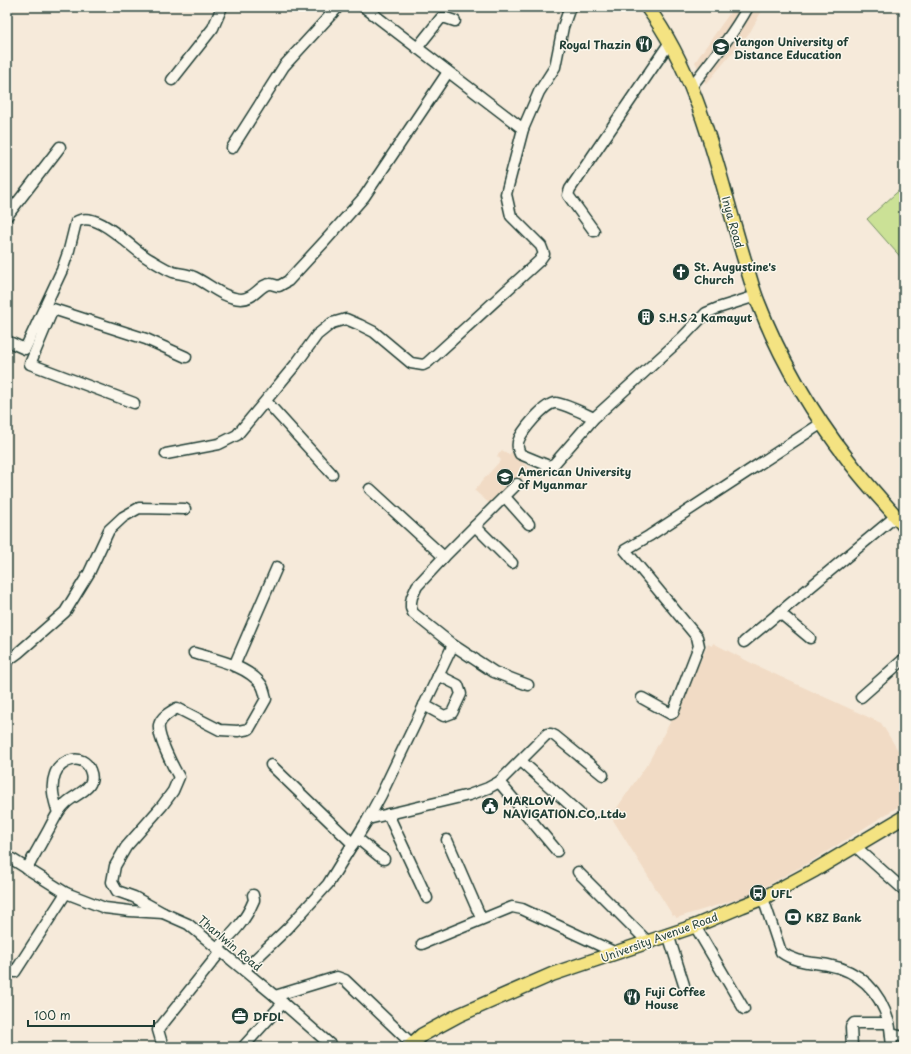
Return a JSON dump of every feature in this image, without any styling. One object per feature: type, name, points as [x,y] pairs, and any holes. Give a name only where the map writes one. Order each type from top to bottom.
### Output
[{"type":"main road","name":"Inya Road","points":[[647,7],[670,42],[691,87],[711,146],[756,296],[780,352],[812,408],[850,462],[900,521]]},
{"type":"main road","name":"University Avenue Road","points":[[411,1046],[422,1035],[459,1015],[552,974],[695,926],[763,898],[856,847],[904,817]]},
{"type":"street","points":[[172,80],[213,28],[222,7]]},
{"type":"street","points":[[232,148],[284,66],[338,7]]},
{"type":"street","points":[[364,7],[522,128]]},
{"type":"street","points":[[166,454],[219,444],[237,435],[266,401],[316,335],[332,323],[346,319],[374,332],[411,363],[423,365],[428,363],[538,261],[544,254],[541,246],[511,216],[506,194],[522,128],[539,92],[555,67],[563,27],[570,7]]},
{"type":"street","points":[[691,87],[716,55],[748,7]]},
{"type":"street","points":[[417,48],[441,18],[455,21]]},
{"type":"street","points":[[594,231],[568,195],[570,189],[670,42]]},
{"type":"street","points":[[33,358],[26,355],[25,349],[62,270],[70,250],[76,222],[81,219],[89,219],[110,229],[146,258],[172,272],[193,276],[221,293],[240,299],[250,297],[263,286],[269,284],[279,286],[288,280],[364,197],[448,72]]},
{"type":"street","points":[[7,216],[60,147]]},
{"type":"street","points":[[594,418],[558,403],[551,404],[544,409],[523,432],[518,443],[518,451],[520,454],[549,466],[554,464],[594,418],[684,337],[706,313],[756,296]]},
{"type":"street","points":[[134,404],[30,364],[53,309],[146,339],[186,357]]},
{"type":"street","points":[[7,341],[25,349]]},
{"type":"street","points":[[266,401],[332,474]]},
{"type":"street","points":[[642,698],[671,714],[673,713],[699,646],[697,637],[625,550],[649,536],[822,422]]},
{"type":"street","points":[[517,484],[417,586],[412,597],[411,608],[413,613],[453,645],[494,672],[528,685]]},
{"type":"street","points":[[370,489],[444,557]]},
{"type":"street","points":[[505,497],[529,524]]},
{"type":"street","points":[[7,661],[65,612],[89,572],[110,530],[123,517],[140,508],[185,509]]},
{"type":"street","points":[[744,642],[780,612],[900,521]]},
{"type":"street","points":[[475,526],[512,563]]},
{"type":"street","points":[[234,666],[277,567]]},
{"type":"street","points":[[780,612],[810,638]]},
{"type":"street","points":[[244,970],[288,928],[328,884],[368,819],[453,645]]},
{"type":"street","points":[[163,913],[134,897],[117,891],[112,882],[115,866],[126,847],[162,806],[173,790],[179,777],[170,761],[160,735],[159,725],[166,715],[177,708],[220,730],[238,731],[249,729],[266,699],[262,685],[250,673],[234,666],[194,653]]},
{"type":"street","points":[[861,697],[904,659]]},
{"type":"street","points":[[424,705],[444,716],[452,714],[460,694],[458,685],[438,675]]},
{"type":"street","points":[[368,819],[469,795],[488,788],[499,782],[521,762],[547,734],[551,734],[603,775]]},
{"type":"street","points":[[27,869],[58,813],[66,803],[85,790],[90,784],[90,770],[86,764],[78,760],[69,760],[60,765],[55,774],[52,787],[58,813]]},
{"type":"street","points":[[521,762],[579,813]]},
{"type":"street","points":[[271,766],[355,841],[384,859]]},
{"type":"street","points":[[499,782],[557,851]]},
{"type":"street","points":[[388,814],[428,898]]},
{"type":"street","points":[[447,840],[481,918]]},
{"type":"street","points":[[856,847],[904,890]]},
{"type":"street","name":"Thanlwin Road","points":[[7,856],[66,893],[105,908],[163,913],[188,924],[275,996],[333,1047]]},
{"type":"street","points":[[578,872],[647,941]]},
{"type":"street","points":[[7,967],[15,972],[66,893]]},
{"type":"street","points":[[163,1047],[158,1030],[219,949],[242,922],[250,910],[254,900],[253,895]]},
{"type":"street","points":[[763,898],[781,952],[789,958],[828,965],[850,971],[866,982],[879,997],[889,1023],[892,1047]]},
{"type":"street","points":[[422,944],[481,918],[512,907],[522,909],[614,952]]},
{"type":"street","points":[[695,926],[744,1009]]},
{"type":"street","points":[[668,934],[684,985]]},
{"type":"street","points":[[275,996],[337,977],[346,980],[411,1046]]},
{"type":"street","points":[[243,1047],[283,1003]]},
{"type":"street","points":[[852,1047],[851,1027],[854,1023],[889,1023]]},
{"type":"street","points":[[891,1034],[904,1037]]},
{"type":"shaded area","name":"Yangon University of Distance Education","points":[[734,7],[764,7],[750,32],[706,84],[695,62]]},
{"type":"shaded area","name":"American University of Myanmar","points":[[502,450],[509,455],[511,452],[530,469],[514,486],[491,505],[474,490],[501,460],[497,456]]},
{"type":"shaded area","points":[[713,643],[757,666],[881,723],[904,760],[904,803],[815,859],[750,895],[676,918],[675,915],[673,916],[613,820],[614,818],[612,815],[648,763],[686,693],[708,644],[712,646]]},
{"type":"green space","points":[[904,186],[904,261],[867,219]]},
{"type":"place","name":"Royal Thazin","points":[[644,44]]},
{"type":"place","name":"Yangon University of Distance Education","points":[[721,47]]},
{"type":"place","name":"St. Augustine's Church","points":[[681,272]]},
{"type":"place","name":"S.H.S 2 Kamayut","points":[[646,317]]},
{"type":"place","name":"American University of Myanmar","points":[[505,477]]},
{"type":"place","name":"MARLOW NAVIGATION.CO,.Ltdမ","points":[[490,806]]},
{"type":"place","name":"UFL","points":[[758,893]]},
{"type":"place","name":"KBZ Bank","points":[[793,917]]},
{"type":"place","name":"Fuji Coffee House","points":[[632,997]]},
{"type":"place","name":"DFDL","points":[[240,1016]]}]
